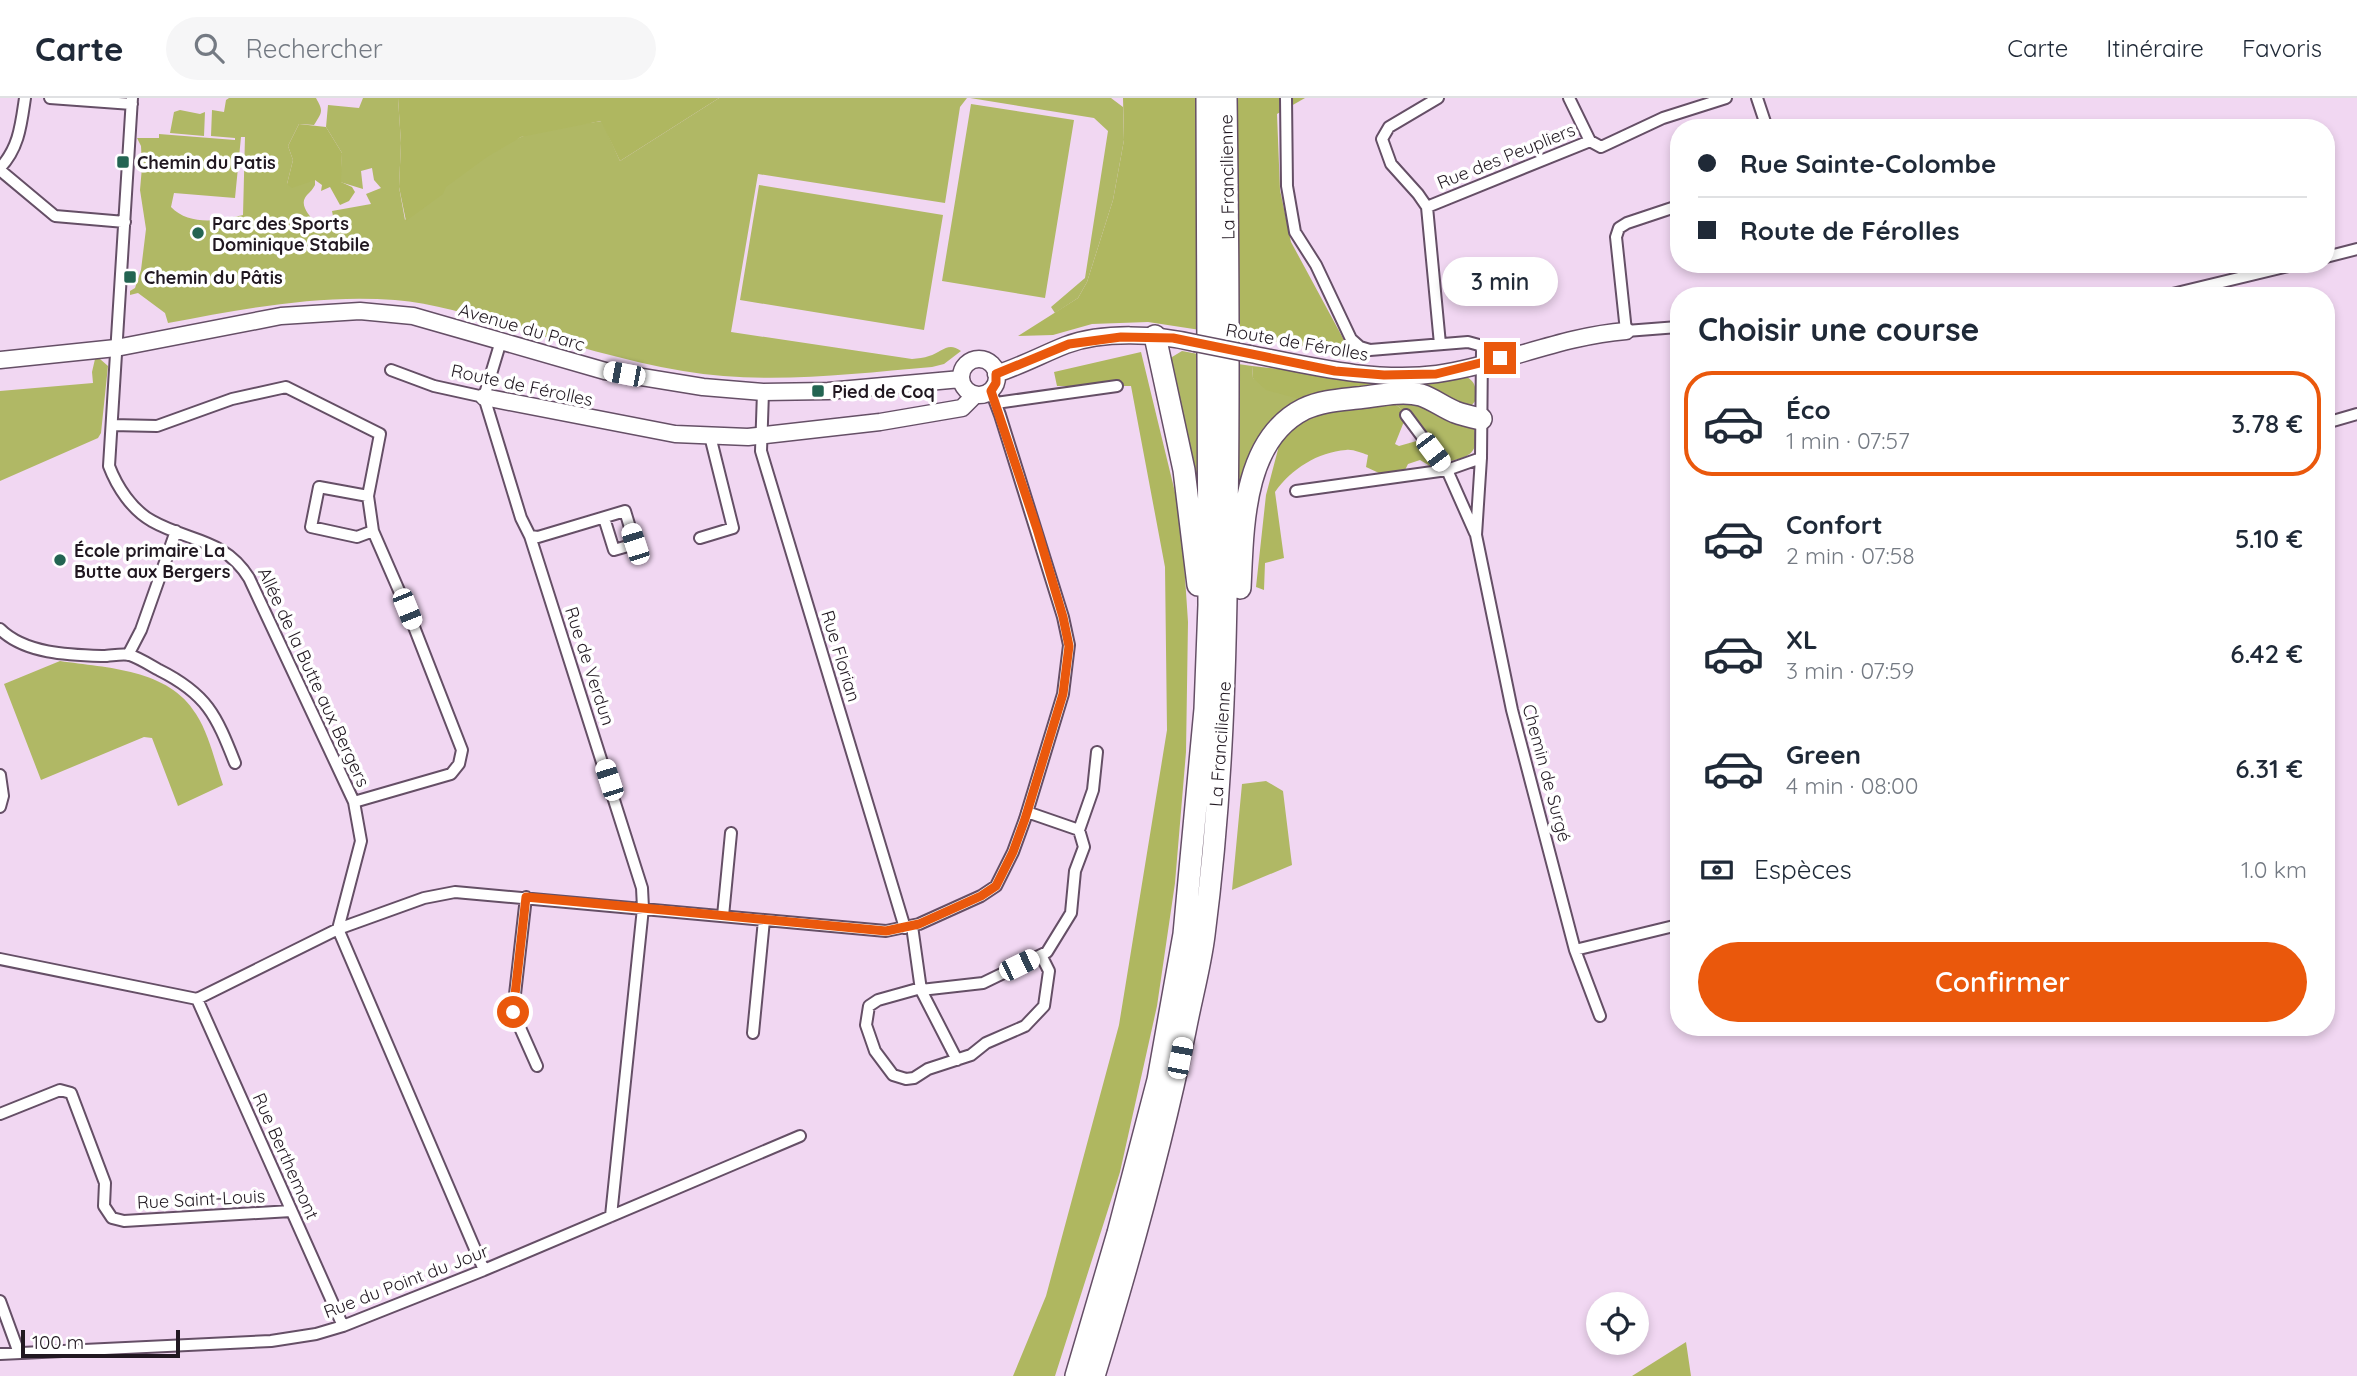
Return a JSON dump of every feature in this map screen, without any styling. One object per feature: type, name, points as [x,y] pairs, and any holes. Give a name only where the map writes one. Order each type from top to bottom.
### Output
[{"type":"highway","name":"La Francilienne","points":[[1076,1376],[1118,1233],[1158,1080],[1184,934],[1214,713],[1209,605],[1207,98]]},
{"type":"highway","name":"La Francilienne","points":[[1094,1376],[1133,1247],[1175,1082],[1204,937],[1229,349],[1226,98]]},
{"type":"highway","points":[[1155,336],[1184,470],[1198,588],[1198,664],[1214,713]]},
{"type":"highway","points":[[1214,713],[1234,690],[1242,550],[1250,491],[1260,457],[1278,429],[1293,415],[1315,404],[1399,394],[1420,395],[1457,413],[1481,419]]},
{"type":"highway","points":[[1108,1376],[1136,1269],[1133,1247]]},
{"type":"street","points":[[25,98],[19,137],[11,157],[0,169],[55,216],[125,222]]},
{"type":"street","points":[[50,98],[132,101],[116,348]]},
{"type":"street","points":[[1286,98],[1287,186],[1295,232],[1316,265],[1351,339],[1360,347],[1370,350],[1468,342],[1479,345],[1482,349],[1483,363]]},
{"type":"street","points":[[1427,207],[1391,164],[1382,139],[1389,127],[1438,98]]},
{"type":"street","points":[[1569,98],[1590,141]]},
{"type":"street","name":"Rue des Peupliers","points":[[1440,344],[1427,207],[1590,141],[1601,147],[1663,118],[1726,98]]},
{"type":"street","points":[[1757,98],[1764,119]]},
{"type":"street","points":[[1626,331],[1616,237],[1619,228],[1670,209]]},
{"type":"street","points":[[2335,255],[2357,249]]},
{"type":"street","points":[[2209,287],[2263,273]]},
{"type":"street","name":"Avenue du Parc","points":[[0,360],[116,348],[281,316],[360,311],[414,316],[605,371],[692,386],[763,392],[828,391],[961,379]]},
{"type":"street","name":"Route de Férolles","points":[[996,374],[1069,344],[1121,337],[1155,336],[1335,371],[1384,375],[1436,374],[1557,342],[1626,331],[1670,328]]},
{"type":"street","points":[[484,397],[501,341]]},
{"type":"street","name":"Allée de la Butte aux Bergers","points":[[116,348],[109,466],[116,483],[150,520],[230,554],[241,564],[354,802],[361,841],[338,929]]},
{"type":"street","points":[[977,359],[991,365],[996,374],[996,383],[987,396],[965,389],[961,379],[967,364],[977,359]]},
{"type":"street","name":"Chemin de Surgé","points":[[1476,535],[1483,363]]},
{"type":"street","name":"Route de Férolles","points":[[391,370],[434,386],[484,397],[641,429],[710,436],[762,436],[880,422],[962,408],[987,396],[1117,386]]},
{"type":"street","points":[[111,425],[157,426],[232,399],[286,387],[380,433],[368,496],[373,531],[463,750],[459,764],[451,774],[354,802]]},
{"type":"street","name":"Rue Florian","points":[[763,392],[761,452],[909,927],[921,989],[957,1060]]},
{"type":"street","points":[[0,959],[197,999],[338,929],[424,898],[455,892],[886,931],[909,927],[981,896],[996,886],[1013,852],[1061,706],[1069,646],[1051,575],[987,396]]},
{"type":"street","name":"Rue de Verdun","points":[[484,397],[642,888],[643,908],[611,1216]]},
{"type":"street","points":[[2335,420],[2357,414]]},
{"type":"street","name":"Chemin de Surgé","points":[[1406,415],[1447,470],[1476,535],[1512,710],[1575,950],[1600,1016]]},
{"type":"street","points":[[700,538],[733,528],[710,436]]},
{"type":"street","points":[[1297,491],[1447,470],[1481,458]]},
{"type":"street","points":[[368,496],[319,487],[311,527],[356,537],[373,531]]},
{"type":"street","points":[[530,536],[538,537],[604,518]]},
{"type":"street","points":[[128,655],[141,630],[176,531]]},
{"type":"street","points":[[0,629],[21,644],[38,649],[104,656],[128,655],[176,679],[195,692],[216,717],[235,762]]},
{"type":"street","points":[[1041,955],[1049,971],[1044,1006],[1025,1026],[986,1043],[971,1055],[906,1079],[893,1075],[875,1051],[866,1025],[869,1006],[878,1000],[921,989],[983,983],[1047,952],[1071,913],[1075,871],[1084,847],[1079,830],[1093,790],[1097,752]]},
{"type":"street","points":[[0,775],[3,796],[0,807]]},
{"type":"street","points":[[1027,812],[1079,830]]},
{"type":"street","points":[[723,916],[731,833]]},
{"type":"street","points":[[526,897],[513,1012],[537,1066]]},
{"type":"street","points":[[753,1033],[764,920]]},
{"type":"street","points":[[1575,950],[1670,927]]},
{"type":"street","points":[[338,929],[484,1270]]},
{"type":"street","name":"Rue Berthemont","points":[[197,999],[342,1326]]},
{"type":"street","name":"Rue Saint-Louis","points":[[0,1114],[60,1090],[71,1093],[105,1183],[104,1206],[112,1217],[124,1221],[291,1212]]},
{"type":"street","name":"Rue du Point du Jour","points":[[0,1354],[295,1339],[342,1326],[484,1270],[800,1136]]},
{"type":"street","points":[[0,1301],[19,1353]]},
{"type":"green space","points":[[316,98],[321,109],[319,117],[314,125],[299,124],[288,146],[293,160],[287,184],[315,179],[315,185],[304,202],[314,222],[334,221],[332,211],[371,204],[366,194],[381,188],[374,180],[372,168],[361,171],[363,189],[340,182],[342,153],[326,127],[328,105],[359,108],[363,98],[398,98],[401,143],[399,187],[405,220],[491,152],[521,137],[550,129],[602,121],[620,161],[719,98],[967,98],[960,107],[945,203],[758,174],[731,332],[912,359],[927,357],[949,347],[961,351],[944,364],[932,367],[808,377],[745,377],[683,371],[639,362],[452,310],[395,300],[309,301],[168,323],[165,313],[138,293],[130,295],[141,270],[146,229],[140,190],[141,146],[137,138],[159,138],[159,134],[235,140],[211,136],[212,110],[224,112],[226,100]],"holes":[[[241,137],[245,137],[243,215],[205,220],[187,217],[171,207],[174,193],[235,198]]]},
{"type":"green space","points":[[398,98],[719,98],[620,161],[601,121],[521,137],[487,157],[406,221],[399,187],[401,143]]},
{"type":"green space","points":[[970,98],[1111,98],[1123,107],[1124,140],[1113,200],[1087,282],[1078,298],[1055,313],[1051,307],[1085,278],[1108,131],[1094,118]]},
{"type":"green space","points":[[1123,98],[1305,98],[1277,114],[1280,190],[1291,242],[1351,353],[1148,322],[1092,324],[1053,335],[1018,336],[1078,298],[1087,282],[1113,200],[1124,140]]},
{"type":"green space","points":[[971,104],[1074,120],[1045,298],[942,281]]},
{"type":"green space","points":[[180,110],[200,114],[205,112],[204,136],[170,133],[174,112]]},
{"type":"green space","points":[[299,124],[326,127],[342,153],[341,182],[352,187],[355,192],[349,201],[340,205],[330,187],[321,191],[322,185],[315,180],[292,188],[287,184],[293,160],[288,146]]},
{"type":"green space","points":[[759,185],[943,215],[924,330],[740,300]]},
{"type":"green space","points":[[1182,351],[1198,354],[1198,541],[1168,365],[1172,357]]},
{"type":"green space","points":[[1141,352],[1181,517],[1188,622],[1186,752],[1175,883],[1157,1006],[1120,1172],[1055,1376],[1013,1376],[1046,1296],[1119,1025],[1167,730],[1165,567],[1131,386],[1057,386],[1054,372]]},
{"type":"green space","points":[[95,359],[100,359],[108,366],[101,433],[98,438],[0,481],[0,391],[93,383]]},
{"type":"green space","points":[[1238,364],[1252,366],[1253,378],[1310,402],[1296,409],[1238,514]]},
{"type":"green space","points":[[1252,366],[1375,380],[1377,387],[1310,402],[1266,390],[1253,378]]},
{"type":"green space","points":[[1462,375],[1473,382],[1475,388],[1476,400],[1468,410],[1377,387],[1375,380]]},
{"type":"green space","points":[[1391,401],[1415,401],[1474,427],[1473,450],[1465,457],[1450,461],[1413,416],[1403,424],[1404,411]]},
{"type":"green space","points":[[1391,401],[1404,411],[1403,424],[1395,444],[1399,446],[1420,440],[1435,462],[1430,466],[1420,460],[1408,464],[1405,470],[1379,473],[1366,467],[1368,455],[1349,450],[1325,454],[1297,469],[1275,492],[1284,558],[1265,563],[1264,590],[1256,587],[1266,495],[1281,438],[1305,414]]},
{"type":"green space","points":[[60,661],[136,673],[170,688],[184,699],[201,722],[223,785],[178,806],[152,738],[144,737],[41,780],[4,684]]},
{"type":"green space","points":[[1266,781],[1283,791],[1292,865],[1232,890],[1242,784]]},
{"type":"green space","points":[[1686,1342],[1691,1376],[1632,1376]]},
{"type":"place","name":"Chemin du Patis","points":[[123,162]]},
{"type":"place","name":"Parc des Sports Dominique Stabile","points":[[198,233]]},
{"type":"place","name":"Chemin du Pâtis","points":[[130,277]]},
{"type":"place","name":"Pied de Coq","points":[[818,391]]},
{"type":"place","name":"École primaire La Butte aux Bergers","points":[[60,560]]},
{"type":"route","points":[[513,1012],[526,897],[886,931],[919,924],[981,896],[996,886],[1025,819],[1061,706],[1069,646],[1051,575],[991,391],[996,383],[996,374],[1069,344],[1121,337],[1173,338],[1335,371],[1384,375],[1436,374],[1500,358]]}]
